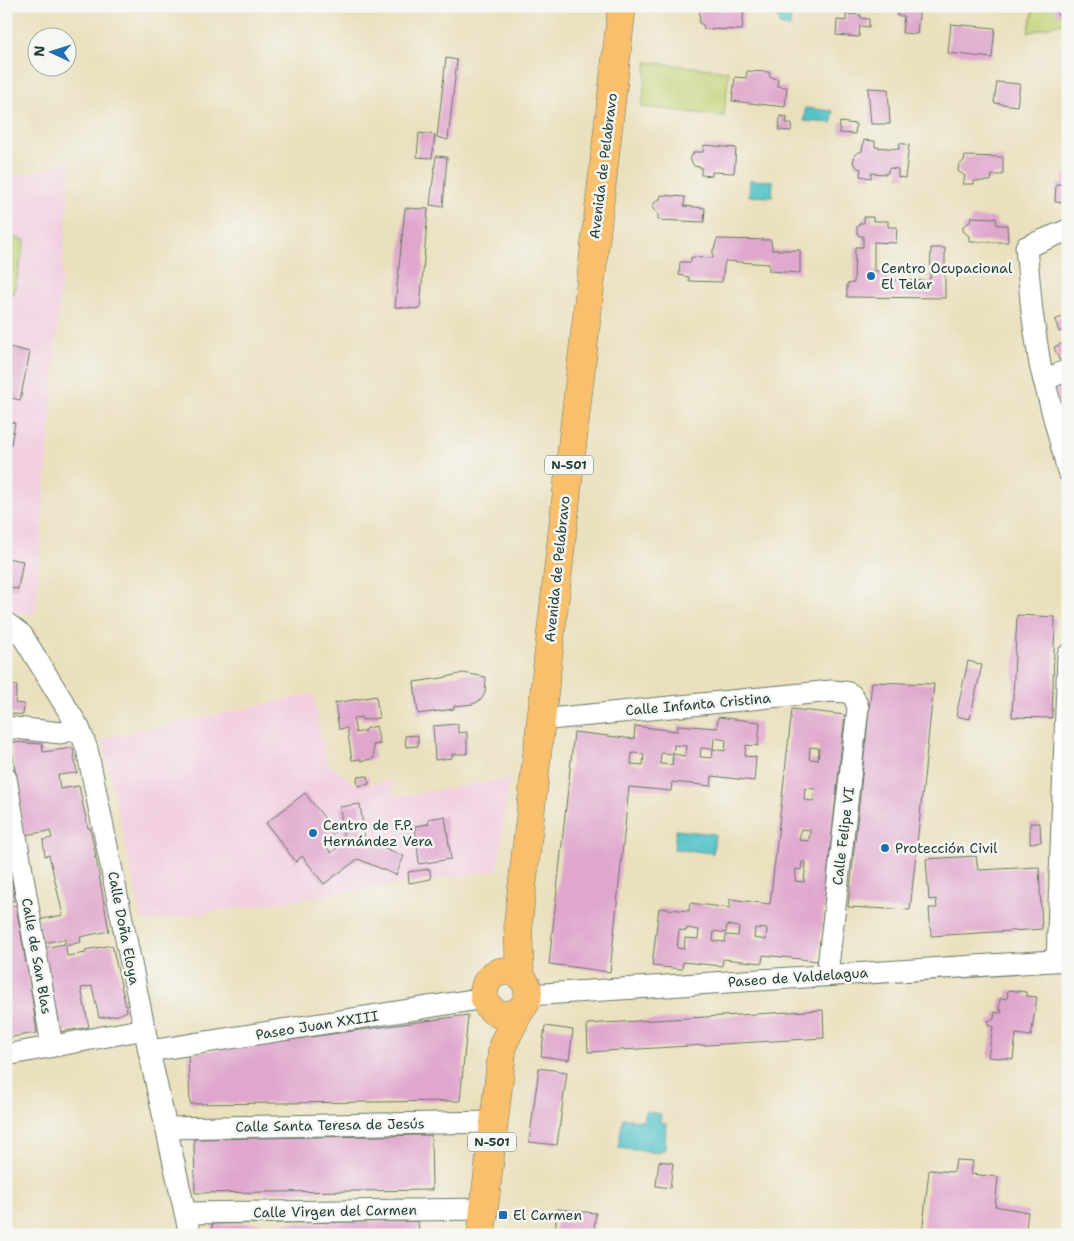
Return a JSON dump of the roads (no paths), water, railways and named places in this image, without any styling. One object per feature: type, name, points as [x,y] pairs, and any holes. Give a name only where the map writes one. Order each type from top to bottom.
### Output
[{"type":"highway","name":"Avenida de Pelabravo","points":[[517,988],[518,923],[622,6]]},
{"type":"highway","name":"N-501","points":[[483,1222],[503,1044],[517,988],[492,976],[487,982],[485,990],[503,1044]]},
{"type":"highway","points":[[489,1004],[499,1014],[513,1014],[517,988]]},
{"type":"street","points":[[1068,230],[1026,247],[1032,312],[1040,365],[1068,471]]},
{"type":"street","points":[[1044,380],[1068,370]]},
{"type":"street","name":"Calle Doña Eloya","points":[[14,629],[79,728],[90,759],[149,1051],[190,1235]]},
{"type":"street","points":[[1062,960],[1068,655]]},
{"type":"street","name":"Calle Infanta Cristina","points":[[540,720],[832,691],[848,692],[855,697]]},
{"type":"street","name":"Calle Felipe VI","points":[[827,975],[858,708],[855,697]]},
{"type":"street","points":[[6,727],[61,733],[79,728]]},
{"type":"street","name":"Calle de San Blas","points":[[6,778],[52,1046]]},
{"type":"street","name":"Paseo de Valdelagua","points":[[517,988],[827,975],[1062,960]]},
{"type":"street","name":"Paseo Juan XXIII","points":[[149,1051],[489,1004]]},
{"type":"street","points":[[6,1054],[145,1030]]},
{"type":"street","name":"Calle Santa Teresa de Jesús","points":[[166,1128],[494,1122]]},
{"type":"street","name":"Calle Virgen del Carmen","points":[[186,1213],[483,1222]]},
{"type":"water","points":[[771,6],[791,6],[790,27],[779,25],[779,19],[770,14]]},
{"type":"water","points":[[805,108],[833,111],[832,123],[804,121]]},
{"type":"water","points":[[750,180],[773,181],[772,197],[749,196]]},
{"type":"water","points":[[676,830],[715,834],[713,853],[674,849]]},
{"type":"water","points":[[645,1111],[661,1114],[660,1122],[666,1123],[665,1150],[661,1150],[660,1153],[618,1148],[623,1118],[644,1121]]},
{"type":"place","name":"Centro Ocupacional El Telar","points":[[871,276]]},
{"type":"place","name":"Centro de F.P. Hernández Vera","points":[[313,833]]},
{"type":"place","name":"Protección Civil","points":[[885,848]]},
{"type":"place","name":"El Carmen","points":[[503,1215]]}]
